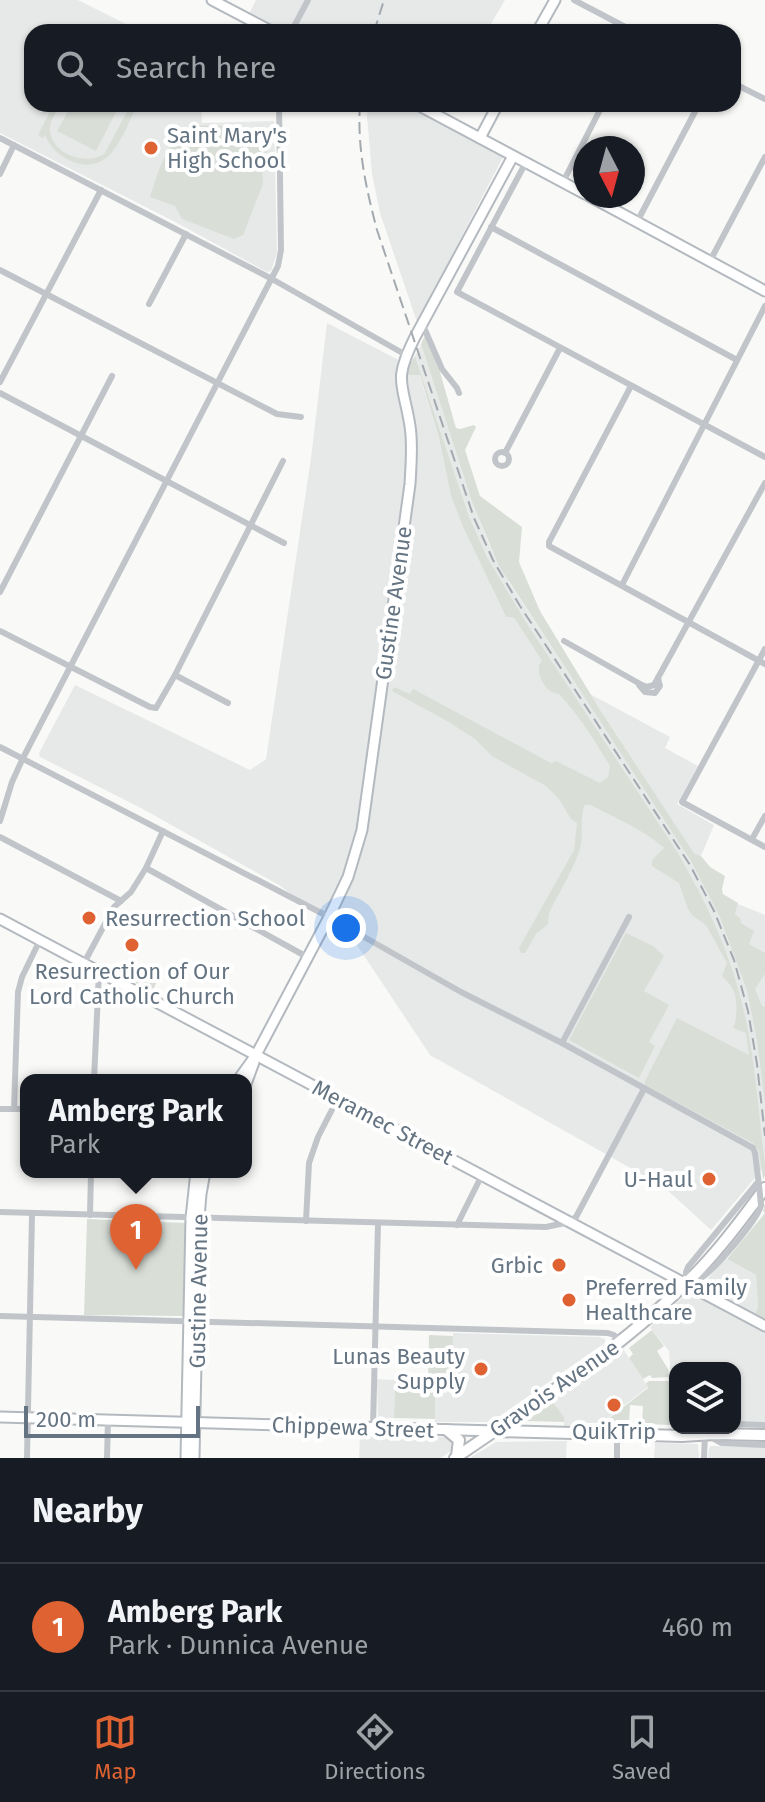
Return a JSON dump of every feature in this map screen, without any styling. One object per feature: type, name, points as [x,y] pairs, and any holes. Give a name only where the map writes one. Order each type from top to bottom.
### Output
[{"type":"main road","name":"Gravois Avenue","points":[[456,1457],[621,1341],[646,1320],[686,1284],[721,1245],[761,1185]]},
{"type":"main road","points":[[447,1430],[459,1440],[456,1457]]},
{"type":"main road","name":"Chippewa Street","points":[[495,1431],[692,1434]]},
{"type":"main road","name":"Chippewa Street","points":[[741,1433],[765,1435]]},
{"type":"street","points":[[212,0],[258,24]]},
{"type":"street","points":[[295,24],[308,0]]},
{"type":"street","points":[[542,24],[555,0]]},
{"type":"street","points":[[574,0],[620,24]]},
{"type":"street","points":[[741,87],[765,99]]},
{"type":"street","points":[[0,821],[23,758],[278,266],[281,250],[279,112]]},
{"type":"street","points":[[431,112],[573,187]]},
{"type":"street","points":[[480,138],[494,112]]},
{"type":"street","points":[[563,182],[599,112]]},
{"type":"street","points":[[637,222],[695,112]]},
{"type":"street","points":[[0,138],[272,279],[406,355]]},
{"type":"street","points":[[0,174],[14,145]]},
{"type":"street","name":"Gustine Avenue","points":[[242,1074],[309,958],[348,877],[362,830],[412,451],[400,378],[402,366],[422,323],[513,156]]},
{"type":"street","points":[[710,261],[765,157]]},
{"type":"street","points":[[526,162],[457,292],[765,457]]},
{"type":"street","points":[[0,382],[101,190]]},
{"type":"street","points":[[611,208],[765,291]]},
{"type":"street","points":[[491,227],[737,360]]},
{"type":"street","points":[[149,304],[186,234]]},
{"type":"street","points":[[0,270],[277,414],[301,417]]},
{"type":"street","points":[[622,585],[765,306]]},
{"type":"street","points":[[422,323],[442,369],[459,393]]},
{"type":"street","points":[[505,453],[560,348]]},
{"type":"street","points":[[0,592],[112,376]]},
{"type":"street","points":[[631,386],[548,544],[762,662]]},
{"type":"street","points":[[0,393],[284,543]]},
{"type":"street","points":[[0,631],[156,708],[283,461]]},
{"type":"street","points":[[564,641],[639,683],[652,686],[765,483]]},
{"type":"street","points":[[765,649],[762,662],[682,802],[765,847]]},
{"type":"street","points":[[175,675],[228,703]]},
{"type":"street","points":[[0,747],[329,917],[461,992],[562,1043],[753,1148],[761,1185]]},
{"type":"street","points":[[752,839],[765,816]]},
{"type":"street","points":[[84,963],[114,907],[131,892],[146,868],[163,831]]},
{"type":"street","points":[[0,837],[121,901]]},
{"type":"street","points":[[146,868],[309,958]]},
{"type":"street","points":[[562,1043],[629,917]]},
{"type":"street","name":"Meramec Street","points":[[0,919],[765,1326]]},
{"type":"street","points":[[14,1109],[18,992],[40,940]]},
{"type":"street","points":[[94,1074],[99,971]]},
{"type":"street","name":"Gustine Avenue","points":[[249,1074],[256,1055]]},
{"type":"street","points":[[0,1212],[546,1227],[569,1222],[576,1217],[644,1089]]},
{"type":"street","points":[[306,1221],[309,1163],[338,1098]]},
{"type":"street","points":[[0,1109],[20,1109]]},
{"type":"street","points":[[457,1225],[482,1175]]},
{"type":"street","points":[[90,1215],[91,1178]]},
{"type":"street","name":"Gustine Avenue","points":[[194,1458],[191,1422],[196,1178]]},
{"type":"street","name":"Gustine Avenue","points":[[195,1218],[204,1178]]},
{"type":"street","name":"Gravois Avenue","points":[[686,1284],[707,1274],[759,1212],[761,1185]]},
{"type":"street","points":[[27,1458],[32,1214]]},
{"type":"street","points":[[373,1428],[378,1223]]},
{"type":"street","points":[[0,1316],[608,1333],[621,1341]]},
{"type":"street","name":"Chippewa Street","points":[[0,1417],[495,1431]]},
{"type":"street","points":[[107,1458],[108,1420]]},
{"type":"street","name":"Gustine Avenue","points":[[186,1458],[191,1422]]},
{"type":"street","points":[[741,1424],[765,1425]]},
{"type":"street","points":[[617,1434],[617,1458]]},
{"type":"street","points":[[704,1458],[708,1434]]},
{"type":"street","name":"Chippewa Street","points":[[711,1434],[721,1443],[765,1445]]},
{"type":"shaded area","name":"Saint Mary's High School","points":[[0,0],[78,0],[126,24],[24,24],[24,112],[201,112],[202,123],[274,121],[277,253],[271,271],[267,272],[0,133]]},
{"type":"shaded area","points":[[256,0],[505,0],[491,24],[268,24],[249,14]]},
{"type":"shaded area","points":[[50,112],[56,112],[50,125],[51,137],[56,145],[71,156],[98,157],[105,153],[127,112],[134,112],[114,149],[97,163],[85,165],[71,161],[52,147],[45,135],[43,138],[38,135]]},
{"type":"shaded area","points":[[68,112],[116,112],[96,151],[57,131]]},
{"type":"shaded area","points":[[367,112],[445,112],[439,123],[503,157],[417,322],[380,213],[372,174]]},
{"type":"shaded area","points":[[192,126],[233,128],[268,147],[262,162],[263,184],[243,235],[234,239],[182,219],[175,206],[150,197],[170,148]]},
{"type":"shaded area","points":[[327,323],[418,370],[439,438],[451,496],[506,617],[514,618],[687,884],[697,887],[487,557],[469,516],[415,356],[421,344],[472,502],[510,584],[656,806],[708,892],[765,915],[765,1166],[711,1230],[664,1187],[430,1055],[355,942],[279,885],[141,808],[40,757],[39,753],[75,685],[250,770],[266,759],[311,458]]},
{"type":"shaded area","points":[[425,335],[440,372],[456,428],[476,427],[465,450],[480,496],[522,527],[519,562],[540,611],[694,853],[725,876],[723,894],[738,903],[735,914],[741,923],[754,931],[749,944],[765,953],[765,974],[755,989],[765,1007],[765,1103],[747,990],[720,917],[691,861],[499,566],[472,502],[421,344]]},
{"type":"shaded area","points":[[415,356],[469,516],[487,557],[526,622],[673,845],[718,932],[735,977],[747,1025],[765,1164],[763,1179],[759,1151],[753,1143],[645,1085],[677,1018],[749,1055],[746,1033],[733,1028],[735,995],[722,976],[727,963],[706,925],[688,909],[679,883],[652,866],[652,860],[664,848],[629,824],[585,805],[580,849],[574,865],[549,913],[548,924],[536,934],[525,953],[521,953],[519,948],[574,850],[577,823],[546,786],[492,756],[475,739],[447,721],[392,691],[394,687],[410,694],[413,689],[551,763],[556,761],[600,783],[608,777],[610,766],[580,720],[559,694],[544,684],[539,670],[542,661],[514,618],[506,617],[463,527],[451,496],[439,438],[420,375],[407,375]]},
{"type":"shaded area","points":[[590,694],[670,737],[665,748],[698,766],[677,804],[714,825],[701,856],[694,853]]},
{"type":"shaded area","points":[[626,933],[653,946],[664,956],[644,991],[669,1005],[649,1042],[655,1046],[639,1078],[569,1040]]},
{"type":"shaded area","points":[[133,969],[162,971],[152,992],[134,982]]},
{"type":"shaded area","points":[[765,1213],[765,1319],[755,1314],[758,1307],[756,1275],[727,1259]]},
{"type":"shaded area","points":[[87,1219],[186,1223],[184,1316],[84,1315]]},
{"type":"shaded area","points":[[725,1258],[756,1275],[758,1307],[754,1316],[701,1287]]},
{"type":"shaded area","points":[[691,1293],[765,1330],[765,1423],[741,1422],[741,1362],[670,1362],[669,1351],[650,1327],[683,1297]]},
{"type":"shaded area","points":[[652,1330],[664,1346],[657,1351],[668,1369],[669,1377],[652,1378],[650,1375],[643,1379],[629,1358],[633,1354],[629,1348]]},
{"type":"shaded area","points":[[453,1333],[599,1337],[605,1339],[605,1343],[491,1422],[435,1422],[436,1380],[451,1380]]},
{"type":"shaded area","points":[[429,1335],[453,1336],[451,1381],[436,1381],[435,1419],[394,1418],[395,1380],[428,1380]]},
{"type":"shaded area","points":[[623,1349],[648,1387],[603,1422],[603,1426],[564,1426],[564,1417],[551,1399]]},
{"type":"shaded area","points":[[377,1379],[395,1380],[394,1421],[378,1419]]},
{"type":"shaded area","points":[[669,1381],[669,1425],[642,1424],[643,1406],[630,1405],[629,1424],[603,1423],[648,1388],[646,1383]]},
{"type":"shaded area","points":[[553,1402],[564,1417],[564,1422],[526,1421]]},
{"type":"shaded area","points":[[360,1435],[451,1437],[454,1438],[455,1448],[441,1458],[359,1458]]},
{"type":"shaded area","points":[[567,1441],[566,1458],[470,1458],[496,1442]]},
{"type":"shaded area","points":[[655,1443],[698,1444],[699,1458],[654,1458]]},
{"type":"shaded area","points":[[711,1446],[765,1447],[765,1458],[708,1458]]},
{"type":"railway","points":[[376,24],[384,0]]},
{"type":"railway","points":[[360,112],[363,168],[377,230],[474,518],[493,560],[520,606],[690,865],[714,911],[734,960],[748,1011],[765,1136]]},
{"type":"place","name":"Saint Mary's High School","points":[[151,148]]},
{"type":"place","name":"Resurrection School","points":[[89,918]]},
{"type":"place","name":"Resurrection of Our Lord Catholic Church","points":[[132,945]]},
{"type":"place","name":"U-Haul","points":[[709,1179]]},
{"type":"place","name":"Grbic","points":[[559,1265]]},
{"type":"place","name":"Amberg Park","points":[[136,1270]]},
{"type":"place","name":"Preferred Family Healthcare","points":[[569,1300]]},
{"type":"place","name":"Lunas Beauty Supply","points":[[481,1369]]},
{"type":"place","name":"QuikTrip","points":[[614,1405]]}]
